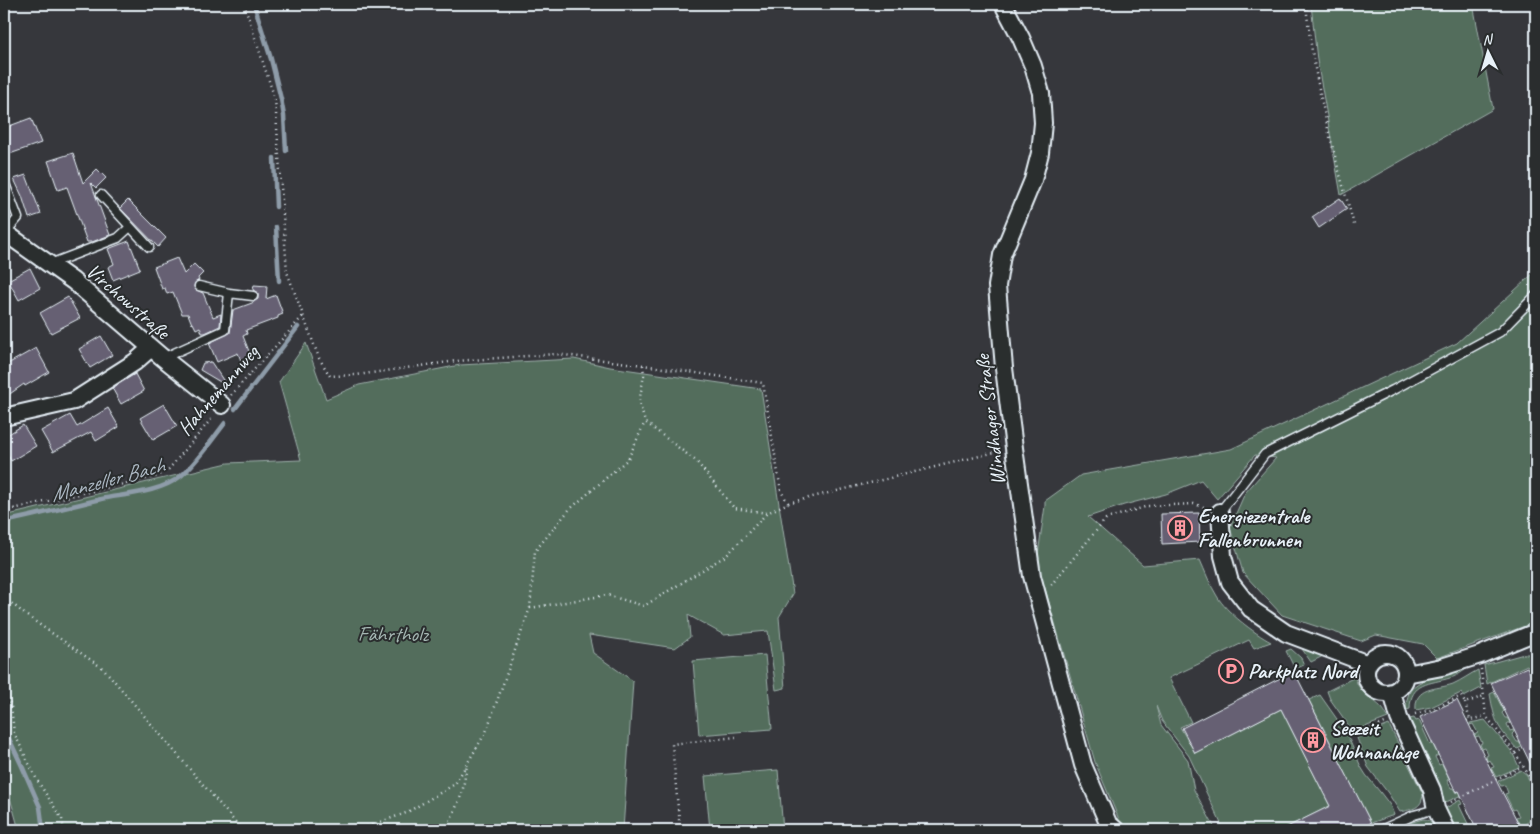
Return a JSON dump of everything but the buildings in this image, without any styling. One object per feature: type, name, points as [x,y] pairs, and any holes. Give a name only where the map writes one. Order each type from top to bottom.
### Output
[{"type":"street","name":"Windhager Straße","points":[[1003,4],[1033,66],[1041,93],[1043,123],[1040,153],[1035,171],[1002,254],[997,286],[1004,368],[1014,448],[1032,576],[1038,599],[1083,765],[1108,823],[1116,830]]},
{"type":"street","name":"Virchowstraße","points":[[4,233],[73,281],[157,353],[222,405]]},
{"type":"street","points":[[4,417],[74,401],[135,362],[157,353]]},
{"type":"street","points":[[1220,512],[1223,556],[1230,582],[1251,609],[1286,633],[1368,664]]},
{"type":"street","points":[[1406,674],[1442,667],[1480,655],[1536,632]]},
{"type":"street","points":[[1387,653],[1395,655],[1401,660],[1405,666],[1406,674],[1404,682],[1399,688],[1392,692],[1384,693],[1370,686],[1366,679],[1368,664],[1372,658],[1379,654],[1387,653]]},
{"type":"street","points":[[1392,692],[1399,718],[1432,790],[1436,810],[1446,830]]},
{"type":"lane","points":[[4,181],[18,218],[4,233]]},
{"type":"lane","points":[[101,195],[149,247]]},
{"type":"lane","points":[[50,264],[118,238],[130,227]]},
{"type":"lane","points":[[199,286],[229,293],[254,296]]},
{"type":"lane","points":[[157,353],[225,330],[229,293]]},
{"type":"lane","points":[[1220,512],[1265,454],[1393,390],[1500,332],[1536,295]]},
{"type":"lane","points":[[1382,830],[1414,815],[1436,810]]},
{"type":"path","points":[[244,4],[275,99],[287,272],[319,358],[330,376],[357,375],[456,361],[556,354],[763,383],[781,491],[788,503]]},
{"type":"path","points":[[1306,4],[1309,34],[1325,111],[1354,228]]},
{"type":"path","name":"Hahnemannweg","points":[[4,511],[155,477],[169,469],[222,405],[304,315]]},
{"type":"path","points":[[643,365],[644,375],[639,402],[645,422],[666,436],[696,461],[734,508],[767,513]]},
{"type":"path","points":[[337,830],[369,826],[406,813],[455,784],[486,732],[530,608],[535,551],[569,510],[628,459],[645,422]]},
{"type":"path","points":[[530,608],[607,595],[644,606],[727,555],[767,513],[788,503],[1014,448]]},
{"type":"path","points":[[1038,599],[1106,519],[1148,506],[1194,504],[1220,512]]},
{"type":"path","points":[[4,597],[27,616],[104,669],[242,830]]},
{"type":"path","points":[[1480,655],[1486,716],[1516,753],[1536,787]]},
{"type":"path","points":[[4,694],[11,705],[14,733],[37,780],[62,818],[64,830]]},
{"type":"path","points":[[1415,714],[1431,710],[1461,696],[1465,703],[1469,721],[1486,716]]},
{"type":"path","points":[[1465,703],[1484,696]]},
{"type":"path","points":[[1351,736],[1390,721]]},
{"type":"path","points":[[680,830],[672,744],[736,738]]},
{"type":"path","points":[[1516,753],[1524,749]]},
{"type":"path","points":[[446,830],[462,794],[467,764]]},
{"type":"path","points":[[1436,810],[1523,766]]},
{"type":"path","points":[[1529,776],[1536,772]]},
{"type":"path","points":[[1528,830],[1533,828],[1535,830]]},
{"type":"green space","points":[[1311,4],[1473,4],[1493,109],[1341,195],[1317,60]]},
{"type":"green space","points":[[1536,271],[1536,622],[1437,658],[1423,644],[1376,635],[1361,641],[1282,615],[1243,573],[1230,527],[1245,493],[1276,458],[1255,455],[1217,499],[1201,480],[1166,494],[1088,517],[1143,565],[1200,560],[1212,587],[1227,609],[1241,622],[1271,642],[1254,648],[1249,640],[1169,678],[1191,722],[1180,727],[1195,753],[1281,709],[1330,806],[1281,830],[1224,830],[1189,756],[1162,721],[1156,706],[1161,725],[1188,760],[1194,790],[1216,830],[1129,830],[1120,822],[1095,762],[1037,561],[1045,501],[1081,475],[1231,449],[1457,343]]},
{"type":"green space","name":"Fährtholz","points":[[306,343],[326,399],[359,385],[460,365],[574,359],[610,367],[761,389],[793,594],[779,617],[785,688],[776,690],[768,631],[724,635],[688,615],[690,637],[675,648],[589,635],[593,653],[633,681],[623,830],[19,830],[4,776],[4,516],[228,463],[301,460],[279,382]]},
{"type":"green space","points":[[1303,648],[1323,656],[1311,662]]},
{"type":"green space","points":[[1291,649],[1301,658],[1304,665],[1295,669],[1286,651]]},
{"type":"green space","points":[[1524,654],[1536,654],[1536,673],[1534,667],[1530,669],[1527,665],[1487,684],[1484,665]]},
{"type":"green space","points":[[765,655],[772,729],[699,735],[693,661]]},
{"type":"green space","points":[[1471,666],[1453,677],[1429,683],[1417,689],[1413,694],[1410,709],[1406,710],[1409,693],[1417,684]]},
{"type":"green space","points":[[1478,670],[1481,688],[1464,697],[1461,693],[1431,707],[1416,710],[1416,702],[1422,693],[1453,684]]},
{"type":"green space","points":[[1355,677],[1361,690],[1381,707],[1388,718],[1357,730],[1352,730],[1330,699],[1327,691]]},
{"type":"green space","points":[[1494,692],[1504,711],[1502,713],[1510,722],[1507,724],[1510,731],[1513,730],[1512,734],[1522,747],[1517,749],[1498,724],[1490,694]]},
{"type":"green space","points":[[1320,695],[1349,739],[1361,767],[1390,805],[1394,815],[1371,823],[1309,700]]},
{"type":"green space","points":[[1414,718],[1416,721],[1419,720],[1430,744],[1432,743],[1438,755],[1435,757],[1439,765],[1442,764],[1449,779],[1447,780],[1456,793],[1483,779],[1485,784],[1442,804],[1409,719]]},
{"type":"green space","points":[[1485,720],[1512,752],[1519,767],[1496,777],[1491,768],[1494,767],[1490,760],[1487,761],[1486,756],[1488,755],[1485,748],[1482,749],[1479,736],[1475,737],[1474,735],[1478,733],[1473,724],[1470,725],[1470,723]]},
{"type":"green space","points":[[1389,725],[1423,794],[1421,803],[1412,809],[1400,812],[1368,767],[1357,738]]},
{"type":"green space","points":[[778,770],[783,830],[710,830],[705,776]]},
{"type":"green space","points":[[1521,770],[1527,775],[1536,793],[1536,828],[1530,820],[1521,828],[1516,817],[1519,816],[1515,809],[1513,810],[1505,794],[1508,793],[1505,785],[1501,786],[1498,781]]},
{"type":"green space","points":[[1460,800],[1462,804],[1459,805],[1471,830],[1454,830],[1444,809]]},
{"type":"green space","points":[[1423,819],[1432,822],[1437,830],[1409,830],[1406,824]]},
{"type":"waterway","name":"Manzeller Bach","points":[[254,4],[281,99],[286,151]]},
{"type":"waterway","name":"Manzeller Bach","points":[[274,158],[276,207]]},
{"type":"waterway","name":"Manzeller Bach","points":[[276,227],[279,281]]},
{"type":"waterway","name":"Manzeller Bach","points":[[235,409],[298,327]]},
{"type":"waterway","name":"Manzeller Bach","points":[[4,522],[101,499],[142,492],[172,482],[187,470],[225,423]]},
{"type":"waterway","name":"Manzeller Bach","points":[[4,728],[40,807],[43,830]]},
{"type":"place","name":"Energiezentrale Fallenbrunnen","points":[[1180,528]]},
{"type":"place","name":"Parkplatz Nord","points":[[1231,671]]},
{"type":"place","name":"Seezeit Wohnanlage","points":[[1313,740]]}]
